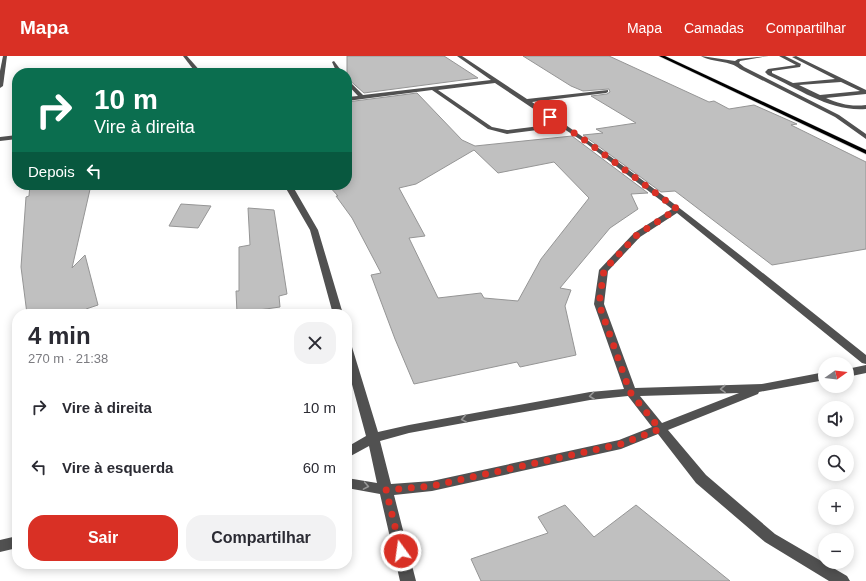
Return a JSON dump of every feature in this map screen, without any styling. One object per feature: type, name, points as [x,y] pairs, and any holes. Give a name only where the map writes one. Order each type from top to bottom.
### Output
[{"type":"main road","points":[[661,56],[866,152]]},
{"type":"street","points":[[0,86],[5,56]]},
{"type":"street","points":[[185,56],[195,68]]},
{"type":"street","points":[[459,56],[562,125],[677,209],[866,361]]},
{"type":"street","points":[[703,56],[736,63],[742,68],[837,116],[866,136]]},
{"type":"street","points":[[736,63],[738,60],[767,56]]},
{"type":"street","points":[[781,56],[799,64],[798,66],[770,70],[768,72],[847,108],[866,107]]},
{"type":"street","points":[[792,56],[866,92]]},
{"type":"street","points":[[334,62],[337,68]]},
{"type":"street","points":[[793,84],[843,80]]},
{"type":"street","points":[[352,98],[495,81]]},
{"type":"street","points":[[352,87],[362,97]]},
{"type":"street","points":[[434,89],[490,128],[498,131],[507,132],[562,125]]},
{"type":"street","points":[[526,101],[606,91]]},
{"type":"street","points":[[820,97],[866,92]]},
{"type":"street","points":[[0,139],[12,138]]},
{"type":"street","points":[[291,190],[314,230],[337,309]]},
{"type":"street","points":[[677,209],[637,235],[604,270],[599,304],[630,392],[701,479],[770,538],[842,581]]},
{"type":"street","points":[[352,364],[373,438],[408,581]]},
{"type":"street","points":[[854,371],[866,369]]},
{"type":"street","points":[[352,450],[373,438],[409,429],[590,396],[630,392],[762,388],[818,377]]},
{"type":"street","points":[[352,484],[386,490],[432,486],[621,444],[762,388]]},
{"type":"street","points":[[0,546],[12,543]]},
{"type":"building","points":[[347,56],[444,56],[478,78],[364,93],[352,82],[352,68],[347,68]]},
{"type":"building","points":[[523,56],[609,56],[709,102],[714,101],[729,109],[754,105],[797,124],[791,125],[866,162],[866,249],[772,265],[675,191],[661,192],[583,135],[603,133],[596,129],[636,123],[591,96],[607,94],[610,92],[609,89],[583,91],[571,86]]},
{"type":"building","points":[[417,93],[462,140],[475,146],[572,136],[648,193],[631,194],[638,209],[610,228],[560,288],[571,290],[565,306],[576,355],[520,367],[517,362],[414,384],[371,275],[381,273],[352,218],[336,196],[338,196],[333,190],[352,190],[352,101]],"holes":[[[474,150],[498,173],[554,162],[589,198],[541,259],[518,301],[484,298],[481,293],[438,298],[409,238],[425,236],[399,188],[416,184]]]},
{"type":"building","points":[[30,190],[90,190],[72,268],[85,255],[98,305],[86,309],[26,309],[21,267],[26,197],[29,196]]},
{"type":"building","points":[[181,204],[211,206],[198,228],[169,226]]},
{"type":"building","points":[[248,208],[274,210],[287,294],[279,296],[280,307],[266,309],[237,309],[236,291],[239,291],[239,247],[250,245]]},
{"type":"building","points":[[565,505],[594,537],[636,505],[730,581],[481,581],[471,559],[548,533],[538,517]]},
{"type":"route","points":[[401,551],[386,490],[432,486],[621,444],[660,429],[630,392],[599,304],[604,270],[637,235],[677,209],[589,143],[550,117]]}]
